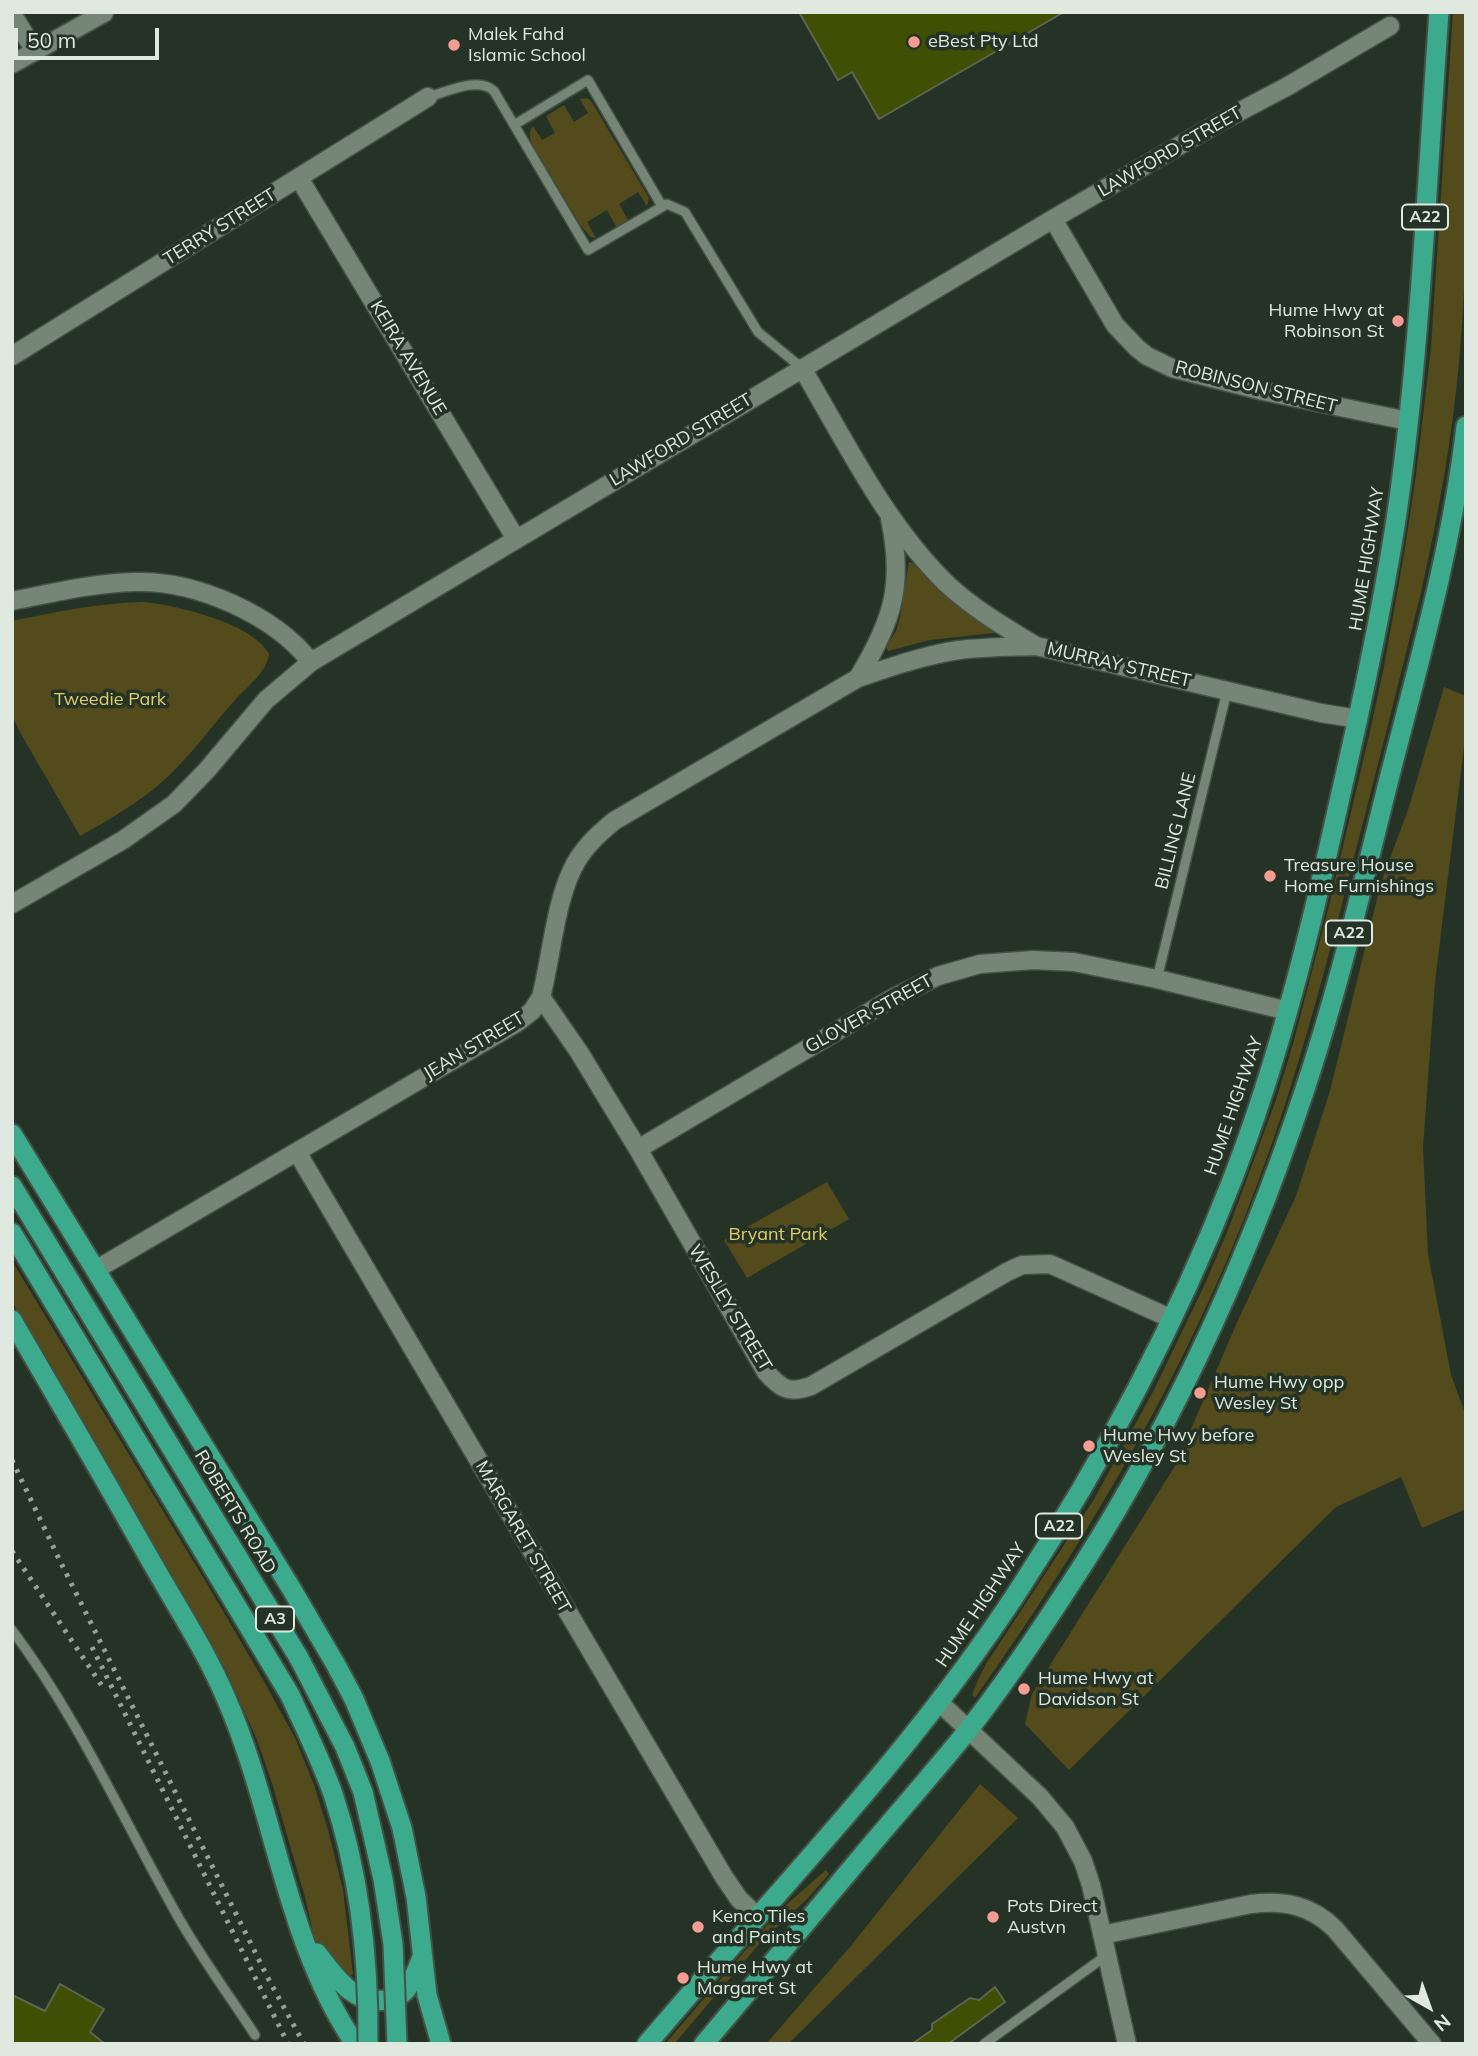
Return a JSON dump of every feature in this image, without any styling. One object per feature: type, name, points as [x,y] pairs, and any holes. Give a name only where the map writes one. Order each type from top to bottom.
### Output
[{"type":"highway","name":"HUME HIGHWAY","points":[[647,2044],[904,1747],[1016,1594],[1074,1504],[1135,1394],[1172,1319],[1231,1181],[1288,1011],[1333,831],[1389,561],[1408,421],[1419,306],[1439,12]]},
{"type":"highway","name":"A22","points":[[704,2044],[968,1729],[1065,1593],[1167,1420],[1214,1325],[1257,1224],[1305,1090],[1369,861],[1451,529],[1466,426]]},
{"type":"highway","points":[[12,1133],[291,1588],[354,1699],[380,1760],[401,1828],[416,1897],[428,1995],[441,2044]]},
{"type":"highway","name":"ROBERTS ROAD","points":[[12,1186],[299,1658],[345,1747],[363,1792],[383,1879],[393,1944],[397,2044]]},
{"type":"highway","name":"A3","points":[[17,1241],[283,1683],[314,1745],[333,1794],[360,1901],[368,1984],[368,2044]]},
{"type":"highway","points":[[12,1320],[106,1480],[225,1695],[251,1762],[302,1934],[333,2006],[355,2044]]},
{"type":"highway","points":[[302,1934],[326,1966],[353,1994],[367,2000],[378,2002],[398,1997],[408,1989],[422,1956]]},
{"type":"street","points":[[12,64],[104,13]]},
{"type":"street","points":[[12,14],[35,51]]},
{"type":"street","name":"LAWFORD STREET","points":[[12,905],[123,840],[174,804],[207,770],[266,700],[311,662],[1053,219],[1390,26]]},
{"type":"street","name":"TERRY STREET","points":[[12,356],[428,97]]},
{"type":"street","name":"KEIRA AVENUE","points":[[299,178],[516,539]]},
{"type":"street","name":"ROBINSON STREET","points":[[1053,219],[1115,324],[1127,339],[1147,356],[1185,372],[1408,421]]},
{"type":"street","name":"MURRAY STREET","points":[[802,368],[889,516],[949,585],[978,609],[1036,646],[1321,713],[1358,719]]},
{"type":"street","name":"JEAN STREET","points":[[858,678],[889,619],[896,592],[896,546],[889,516]]},
{"type":"street","points":[[12,601],[100,585],[152,582],[191,590],[226,602],[274,627],[302,650],[311,662]]},
{"type":"street","name":"JEAN STREET","points":[[97,1269],[533,1011],[541,998],[563,899],[572,871],[597,835],[614,821],[858,678],[945,652],[1036,646]]},
{"type":"street","name":"GLOVER STREET","points":[[638,1149],[893,998],[938,976],[980,964],[1033,960],[1095,966],[1288,1011]]},
{"type":"street","name":"WESLEY STREET","points":[[541,998],[579,1052],[638,1149],[766,1372],[783,1388],[792,1391],[811,1386],[1022,1265],[1051,1264],[1060,1267],[1172,1319]]},
{"type":"street","name":"MARGARET STREET","points":[[297,1152],[718,1866],[739,1899],[757,1916]]},
{"type":"street","points":[[939,1702],[1040,1797],[1065,1827],[1083,1861],[1091,1885],[1127,2044]]},
{"type":"street","points":[[1102,1935],[1251,1903],[1298,1905],[1317,1913],[1335,1929],[1432,2044]]},
{"type":"lane","points":[[514,125],[588,80],[662,206]]},
{"type":"lane","points":[[428,97],[459,88],[482,84],[489,86],[588,250],[667,204],[685,212],[758,332],[802,368]]},
{"type":"lane","name":"BILLING LANE","points":[[1157,979],[1227,691]]},
{"type":"lane","points":[[12,1630],[67,1712],[186,1931],[255,2035]]},
{"type":"lane","points":[[984,2044],[1107,1955]]},
{"type":"green space","points":[[1453,12],[1466,12],[1467,144],[1465,275],[1452,420],[1439,506],[1421,592],[1316,1002],[1257,1186],[1184,1354],[1086,1530],[1051,1587],[975,1698],[972,1695],[986,1664],[1093,1501],[1154,1390],[1228,1230],[1276,1100],[1293,1044],[1371,727],[1405,548],[1431,348]]},
{"type":"green space","points":[[587,98],[649,198],[647,206],[638,192],[619,204],[628,220],[617,228],[607,210],[587,222],[596,238],[591,237],[581,226],[532,144],[530,135],[533,126],[542,140],[555,133],[546,116],[564,105],[574,122],[588,113],[580,99]]},
{"type":"green space","points":[[909,562],[961,608],[995,631],[994,633],[930,640],[888,651],[886,647],[900,618]]},
{"type":"green space","name":"Tweedie Park","points":[[143,602],[174,607],[231,625],[247,633],[269,654],[264,668],[255,679],[162,782],[132,805],[80,836],[12,716],[12,621],[93,606]]},
{"type":"green space","points":[[1444,687],[1466,696],[1466,730],[1435,982],[1423,1147],[1428,1254],[1451,1375],[1466,1416],[1466,1509],[1422,1528],[1401,1477],[1336,1507],[1069,1770],[1025,1724],[1032,1694],[1175,1466],[1239,1318],[1296,1196],[1330,1091],[1381,883],[1409,807]]},
{"type":"green space","name":"Bryant Park","points":[[827,1182],[849,1219],[747,1278],[724,1240]]},
{"type":"green space","points":[[12,1261],[210,1589],[295,1738],[314,1785],[343,1890],[353,1975],[347,1975],[338,1967],[315,1940],[272,1783],[257,1740],[226,1670],[12,1302]]},
{"type":"green space","points":[[980,1784],[1018,1818],[788,2044],[766,2044],[850,1947]]},
{"type":"green space","points":[[826,1870],[829,1874],[807,1899],[761,1942],[674,2044],[665,2044],[779,1911]]},
{"type":"building","name":"eBest Pty Ltd","points":[[799,12],[1064,12],[879,119],[852,72],[838,80]]},
{"type":"building","points":[[60,1984],[104,2009],[90,2032],[105,2044],[12,2044],[12,1995],[45,2011]]},
{"type":"building","points":[[995,1987],[1005,2002],[948,2044],[912,2044],[932,2030],[932,2024],[970,1998],[979,2000]]},
{"type":"railway","points":[[12,1460],[269,1980],[304,2044]]},
{"type":"railway","points":[[12,1551],[102,1686]]},
{"type":"railway","points":[[92,1647],[288,2044]]},
{"type":"place","name":"eBest Pty Ltd","points":[[914,42]]},
{"type":"place","name":"Malek Fahd Islamic School","points":[[454,45]]},
{"type":"place","name":"Hume Hwy at Robinson St","points":[[1398,321]]},
{"type":"place","name":"Treasure House Home Furnishings","points":[[1270,876]]},
{"type":"place","name":"Hume Hwy opp Wesley St","points":[[1200,1393]]},
{"type":"place","name":"Hume Hwy before Wesley St","points":[[1089,1446]]},
{"type":"place","name":"Hume Hwy at Davidson St","points":[[1024,1689]]},
{"type":"place","name":"Pots Direct Austvn","points":[[993,1917]]},
{"type":"place","name":"Kenco Tiles and Paints","points":[[698,1927]]},
{"type":"place","name":"Hume Hwy at Margaret St","points":[[683,1978]]}]
